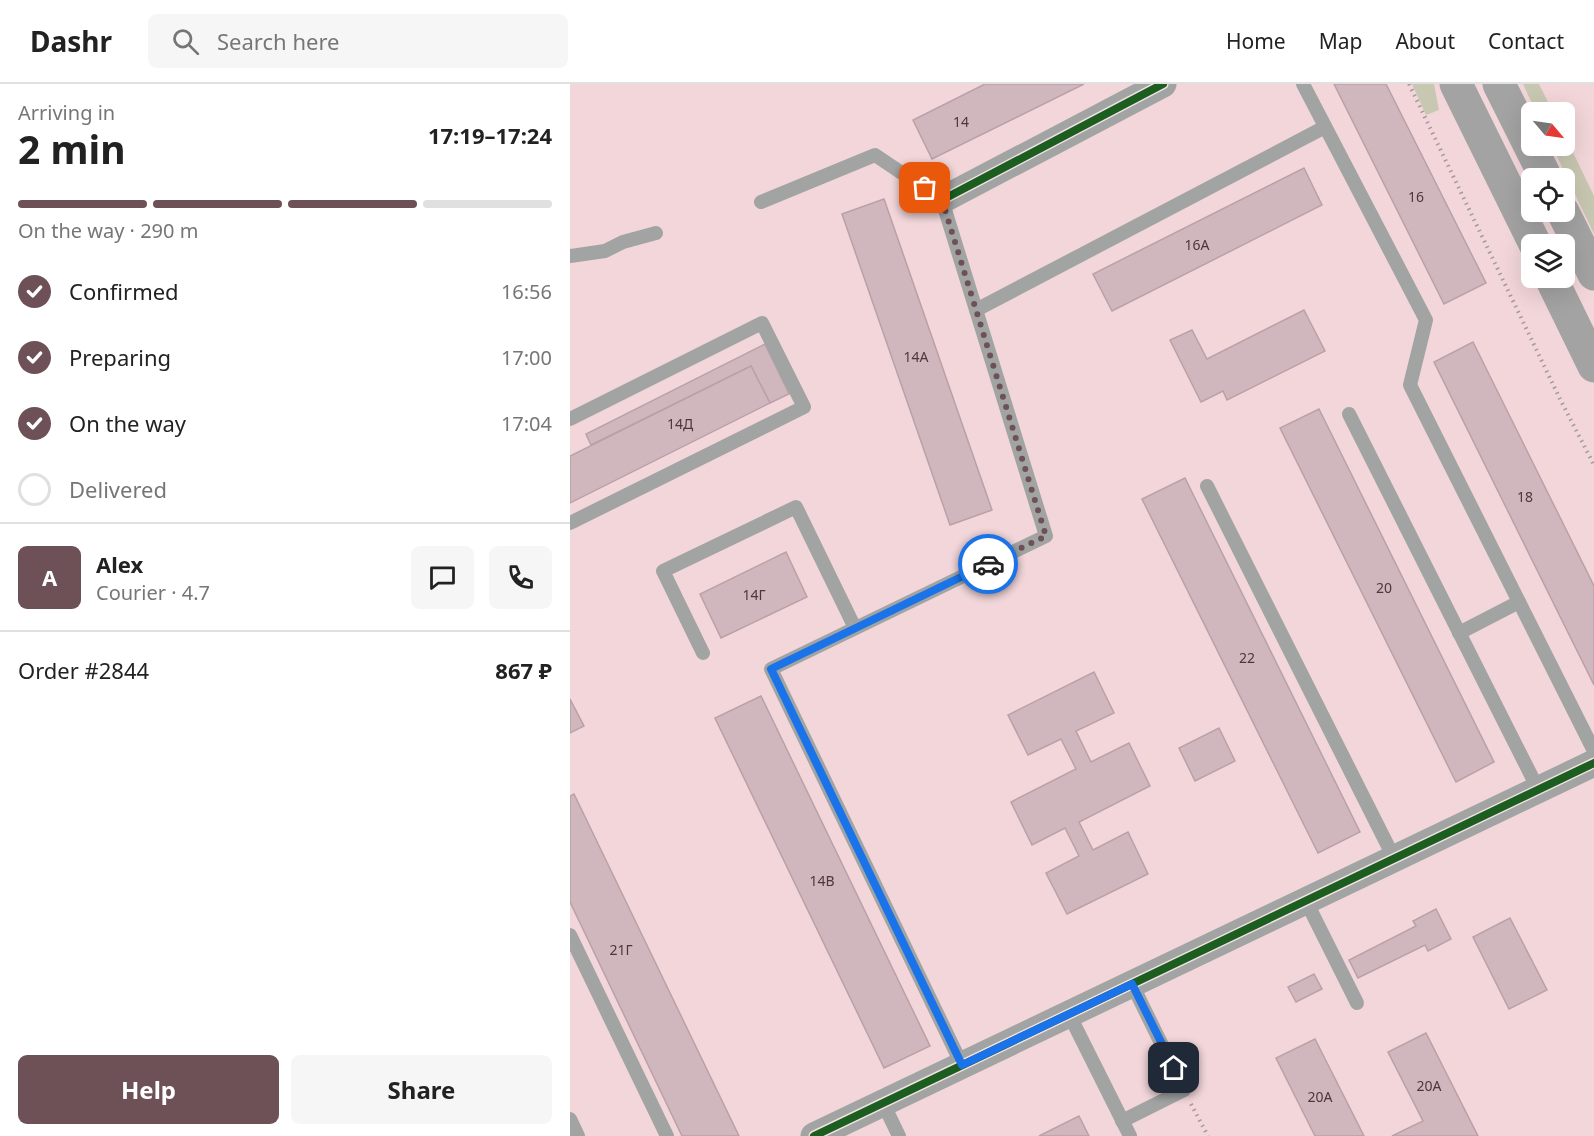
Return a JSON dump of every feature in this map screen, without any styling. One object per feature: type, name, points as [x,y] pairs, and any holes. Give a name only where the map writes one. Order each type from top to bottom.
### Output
[{"type":"main road","points":[[1456,84],[1530,234]]},
{"type":"main road","points":[[1499,84],[1541,168]]},
{"type":"main road","points":[[1568,222],[1594,274]]},
{"type":"main road","points":[[1556,288],[1594,366]]},
{"type":"street","points":[[942,200],[1163,84]]},
{"type":"street","points":[[825,1134],[883,1103],[1594,763]]},
{"type":"lane","points":[[1303,84],[1426,320],[1410,385],[1594,751]]},
{"type":"lane","points":[[976,310],[1325,127]]},
{"type":"lane","points":[[761,202],[875,154],[942,200],[1046,536],[771,669],[962,1065]]},
{"type":"lane","points":[[570,256],[606,251],[623,242],[656,233]]},
{"type":"lane","points":[[570,419],[762,323],[804,407],[570,523]]},
{"type":"lane","points":[[1349,414],[1538,789]]},
{"type":"lane","points":[[1207,486],[1394,858]]},
{"type":"lane","points":[[703,653],[663,571],[796,507],[855,628]]},
{"type":"lane","points":[[1459,633],[1519,602]]},
{"type":"lane","points":[[1306,901],[1357,1003]]},
{"type":"lane","points":[[570,935],[667,1136]]},
{"type":"lane","points":[[1122,1121],[1184,1089],[1132,984]]},
{"type":"lane","points":[[1069,1014],[1130,1136]]},
{"type":"lane","points":[[883,1103],[899,1136]]},
{"type":"lane","points":[[570,1119],[578,1136]]},
{"type":"path","points":[[1409,84],[1594,465]]},
{"type":"path","points":[[1184,1089],[1208,1136]]},
{"type":"green space","points":[[1412,84],[1434,84],[1439,110],[1426,115]]},
{"type":"green space","points":[[1523,84],[1539,84],[1548,102],[1531,102]]},
{"type":"green space","points":[[1557,156],[1575,156],[1594,196],[1594,234],[1575,194],[1575,168],[1562,168]]},
{"type":"building","points":[[985,84],[1084,84],[932,159],[913,120]]},
{"type":"building","points":[[1334,84],[1386,84],[1486,283],[1444,304]]},
{"type":"building","points":[[1304,168],[1322,205],[1112,311],[1093,274]]},
{"type":"building","points":[[884,199],[992,510],[950,525],[842,214]]},
{"type":"building","points":[[1304,310],[1325,351],[1227,400],[1223,391],[1201,402],[1170,340],[1192,330],[1207,359]]},
{"type":"building","points":[[1473,342],[1594,586],[1594,685],[1434,362]]},
{"type":"building","points":[[765,344],[789,394],[770,403],[751,366],[591,445],[586,434]]},
{"type":"building","points":[[751,366],[770,403],[570,503],[570,456]]},
{"type":"building","points":[[1319,409],[1494,762],[1456,782],[1280,428]]},
{"type":"building","points":[[1185,478],[1360,832],[1318,853],[1142,499]]},
{"type":"building","points":[[786,552],[807,597],[721,638],[700,594]]},
{"type":"building","points":[[1094,672],[1114,713],[1076,731],[1091,762],[1129,743],[1150,786],[1079,822],[1093,850],[1128,832],[1148,874],[1067,914],[1046,873],[1079,856],[1065,828],[1032,845],[1011,802],[1076,769],[1061,739],[1028,755],[1008,715]]},
{"type":"building","points":[[761,696],[930,1046],[884,1068],[715,718]]},
{"type":"building","points":[[570,699],[584,726],[570,733]]},
{"type":"building","points":[[1219,728],[1235,761],[1195,781],[1179,748]]},
{"type":"building","points":[[574,794],[739,1136],[682,1136],[570,902],[570,796]]},
{"type":"building","points":[[1436,909],[1451,939],[1428,951],[1425,945],[1358,978],[1349,960],[1416,926],[1413,921]]},
{"type":"building","points":[[1510,918],[1547,990],[1509,1009],[1473,937]]},
{"type":"building","points":[[1314,974],[1322,989],[1296,1002],[1288,987]]},
{"type":"building","points":[[1426,1033],[1478,1136],[1392,1136],[1423,1121],[1388,1052]]},
{"type":"building","points":[[1315,1039],[1364,1136],[1315,1136],[1276,1058]]},
{"type":"building","points":[[1079,1116],[1089,1136],[1039,1136]]},
{"type":"cycle path","points":[[942,200],[1163,84]]},
{"type":"cycle path","points":[[814,1136],[1594,763]]},
{"type":"way so far","points":[[925,188],[942,200],[1046,536],[988,564]]},
{"type":"route","points":[[988,564],[771,669],[962,1065],[1132,984],[1174,1068]]}]
